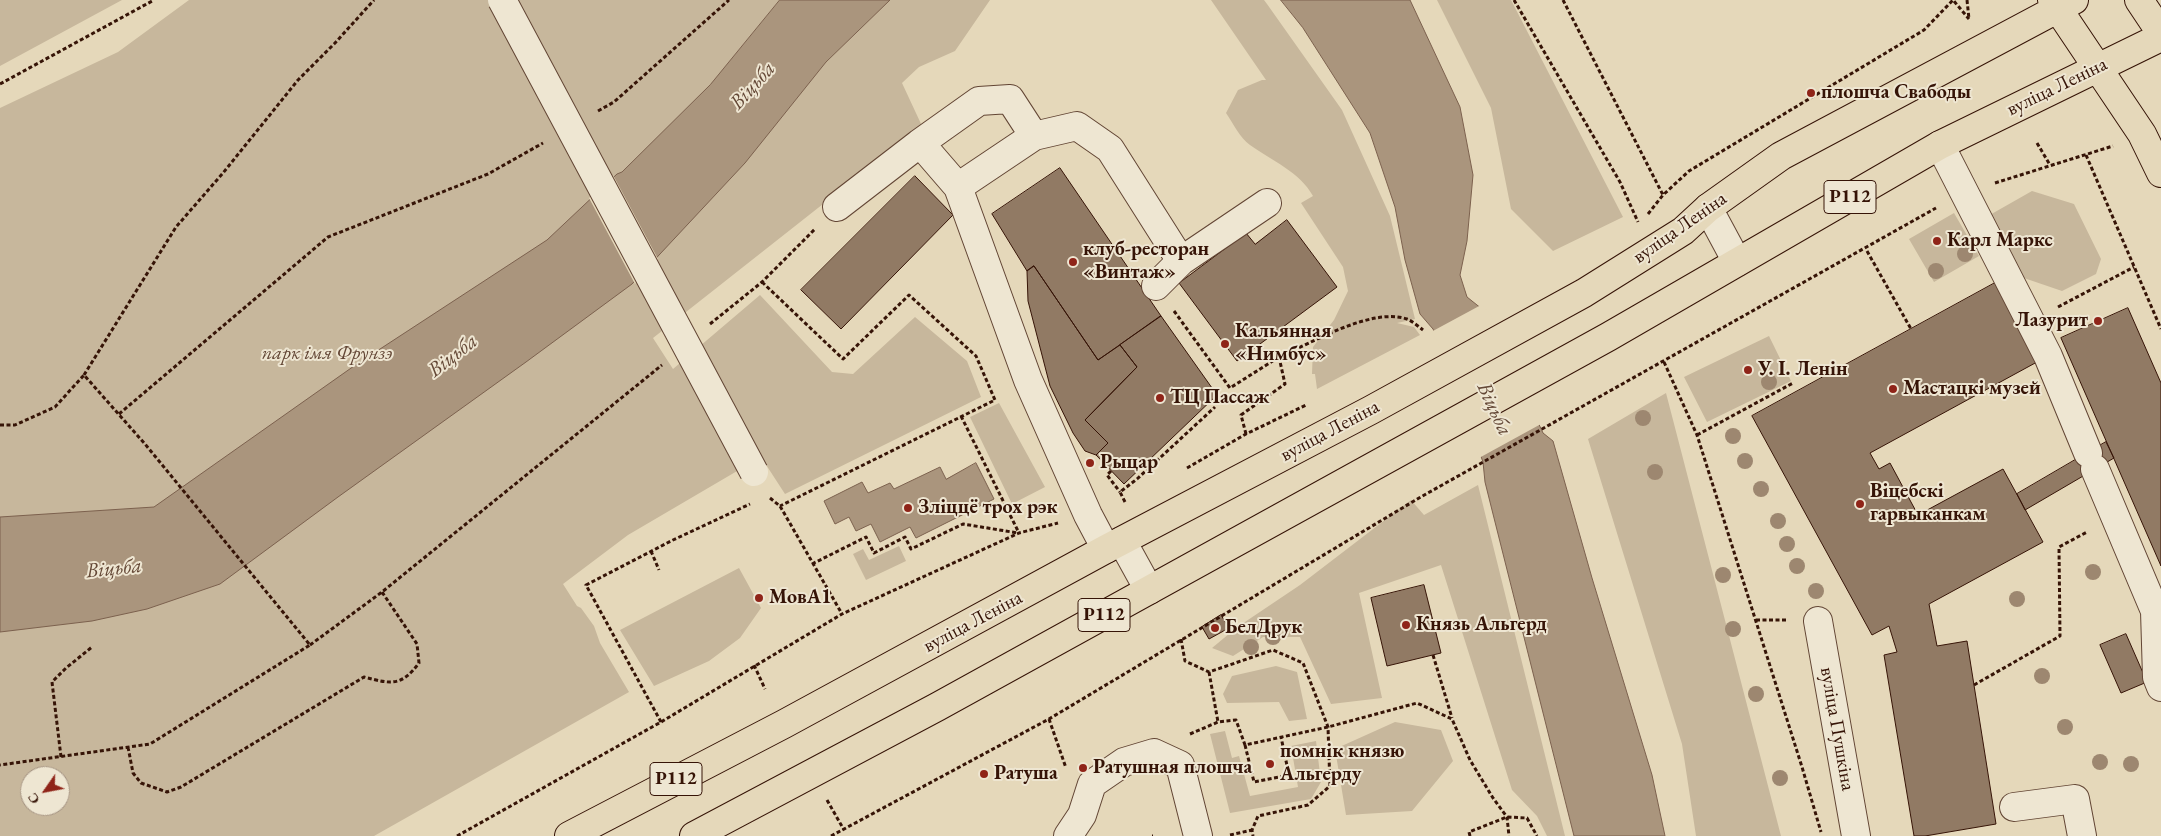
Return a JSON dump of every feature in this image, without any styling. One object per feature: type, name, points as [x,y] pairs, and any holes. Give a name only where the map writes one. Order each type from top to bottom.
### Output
[{"type":"main road","points":[[2140,0],[2161,33]]},
{"type":"main road","points":[[2062,3],[2098,67],[2142,134],[2161,173]]},
{"type":"main road","name":"вуліца Леніна","points":[[569,836],[784,724],[1114,545],[1371,410],[1584,292],[1683,231],[1708,208],[1781,156],[2062,3]]},
{"type":"main road","name":"вуліца Леніна","points":[[694,836],[937,707],[1608,338],[1940,144],[2161,37]]},
{"type":"street","points":[[502,0],[760,484]]},
{"type":"street","points":[[837,207],[920,143],[979,101],[1010,99],[1034,136]]},
{"type":"street","points":[[958,188],[1034,136],[1077,126],[1110,149],[1181,261]]},
{"type":"street","points":[[920,143],[958,188],[1028,380],[1088,515],[1149,590]]},
{"type":"street","points":[[1940,144],[2048,356],[2116,516],[2155,612],[2157,677],[2161,687]]},
{"type":"street","points":[[1156,286],[1181,261],[1267,203]]},
{"type":"street","points":[[1708,208],[1737,262]]},
{"type":"street","name":"вуліца Пушкіна","points":[[1818,621],[1856,836]]},
{"type":"street","points":[[1068,836],[1082,815],[1092,784],[1124,762],[1154,753],[1180,765],[1198,836]]},
{"type":"street","points":[[2014,807],[2075,799],[2082,836]]},
{"type":"path","points":[[0,84],[154,0]]},
{"type":"path","points":[[0,425],[15,425],[55,407],[84,374],[176,227],[224,173],[298,80],[335,44],[374,0]]},
{"type":"path","points":[[598,112],[614,102],[729,0]]},
{"type":"path","points":[[1514,0],[1620,182],[1639,225],[1663,195],[1689,171],[1924,30],[1953,0],[1969,20],[1967,0]]},
{"type":"path","points":[[1563,0],[1663,195]]},
{"type":"path","points":[[119,414],[328,237],[488,174],[547,140]]},
{"type":"path","points":[[2037,143],[2050,165]]},
{"type":"path","points":[[831,836],[1050,719],[1419,498],[1965,192],[2120,144]]},
{"type":"path","points":[[2086,155],[2161,329]]},
{"type":"path","points":[[709,325],[762,282],[837,207]]},
{"type":"path","points":[[1867,251],[1910,329]]},
{"type":"path","points":[[2031,322],[2134,267]]},
{"type":"path","points":[[762,282],[843,359],[909,295],[976,356],[995,400],[780,506]]},
{"type":"path","points":[[1156,286],[1230,388],[1279,358],[1366,319],[1384,316],[1408,319],[1423,330]]},
{"type":"path","points":[[1246,434],[1241,415],[1285,384],[1279,358]]},
{"type":"path","points":[[1664,362],[1697,435],[1822,836]]},
{"type":"path","points":[[0,765],[150,744],[310,645],[382,592],[664,363]]},
{"type":"path","points":[[84,374],[145,444],[310,645]]},
{"type":"path","points":[[1697,435],[1793,383]]},
{"type":"path","points":[[1186,468],[1246,434],[1313,402]]},
{"type":"path","points":[[1120,492],[1137,479],[1216,407]]},
{"type":"path","points":[[961,416],[1019,534]]},
{"type":"path","points":[[457,836],[661,722],[842,614],[1019,534],[1126,503],[1107,475],[1111,471]]},
{"type":"path","points":[[661,722],[586,586],[651,551],[760,484],[780,506],[842,614]]},
{"type":"path","points":[[1974,686],[2060,636],[2059,547],[2116,516]]},
{"type":"path","points":[[812,564],[866,537],[874,552],[906,537],[911,549],[963,524],[1019,534]]},
{"type":"path","points":[[651,551],[659,570]]},
{"type":"path","points":[[128,747],[133,773],[141,783],[167,792],[181,788],[364,677],[388,684],[409,677],[419,663],[418,644],[382,592]]},
{"type":"path","points":[[1181,639],[1185,661],[1209,672],[1273,650],[1303,663],[1328,727],[1330,786],[1308,805],[1258,816],[1252,830],[1253,836]]},
{"type":"path","points":[[61,756],[52,682],[92,647]]},
{"type":"path","points":[[1433,655],[1452,719],[1470,760],[1493,798],[1507,816],[1509,836]]},
{"type":"path","points":[[754,666],[765,689]]},
{"type":"path","points":[[1209,672],[1218,722]]},
{"type":"path","points":[[1245,745],[1328,727],[1417,703],[1452,719]]},
{"type":"path","points":[[1154,753],[1218,722],[1236,720],[1245,745],[1254,782],[1289,775],[1281,737]]},
{"type":"path","points":[[826,799],[844,830]]},
{"type":"path","points":[[1470,836],[1469,832],[1507,816],[1527,818],[1537,836]]},
{"type":"path","points":[[1225,836],[1252,830]]},
{"type":"green space","points":[[0,0],[122,0],[0,66]]},
{"type":"green space","name":"парк імя Фрунзэ","points":[[189,0],[990,0],[955,51],[919,67],[902,83],[922,126],[653,338],[673,369],[760,295],[832,372],[853,374],[915,317],[967,361],[981,397],[785,494],[761,457],[628,535],[563,584],[577,606],[581,608],[594,626],[600,643],[629,692],[374,836],[0,836],[0,108],[118,52]]},
{"type":"green space","points":[[1211,0],[1264,0],[1342,110],[1390,216],[1415,319],[1397,323],[1414,327],[1420,335],[1317,389],[1315,374],[1312,374],[1313,347],[1334,320],[1348,291],[1343,267],[1301,203],[1313,196],[1301,180],[1246,142],[1226,113],[1238,90],[1266,80]]},
{"type":"green space","points":[[1437,0],[1511,0],[1623,217],[1553,251],[1511,209],[1491,108]]},
{"type":"green space","points":[[2032,191],[2074,204],[2101,259],[2096,274],[2062,291],[2021,277],[1988,216]]},
{"type":"green space","points":[[1954,213],[1979,256],[1934,282],[1909,239]]},
{"type":"green space","points":[[1769,336],[1791,381],[1707,422],[1684,377]]},
{"type":"green space","points":[[1666,393],[1781,836],[1696,836],[1682,744],[1588,439]]},
{"type":"green space","points":[[999,403],[1045,487],[1012,504],[970,417]]},
{"type":"green space","points":[[1478,485],[1565,836],[1547,836],[1537,816],[1512,790],[1441,565],[1359,593],[1382,698],[1331,704],[1300,637],[1263,637],[1233,656],[1212,648],[1236,628],[1300,585],[1411,500],[1424,515]]},
{"type":"green space","points":[[899,546],[906,561],[866,580],[853,554],[863,549],[869,560]]},
{"type":"green space","points":[[739,568],[761,608],[740,638],[709,661],[654,686],[620,630]]},
{"type":"green space","points":[[1276,666],[1297,672],[1307,719],[1289,721],[1279,702],[1227,703],[1223,694],[1232,676]]},
{"type":"green space","points":[[1395,722],[1441,730],[1453,761],[1412,811],[1346,815],[1335,749]]},
{"type":"green space","points":[[1225,731],[1232,758],[1239,756],[1250,796],[1298,787],[1291,746],[1316,741],[1321,782],[1311,799],[1230,813],[1210,734]]},
{"type":"water","name":"Віцьба","points":[[780,0],[890,0],[826,62],[745,163],[632,284],[220,584],[147,609],[92,621],[0,632],[0,517],[154,507],[354,366],[547,240],[617,174],[622,172],[710,85]]},
{"type":"water","name":"Віцьба","points":[[1281,0],[1410,0],[1460,107],[1473,175],[1467,241],[1460,275],[1467,297],[1487,313],[1543,433],[1553,441],[1592,578],[1652,775],[1665,836],[1574,836],[1485,482],[1483,462],[1439,340],[1433,329],[1420,314],[1405,260],[1395,207],[1370,133],[1303,28]]},
{"type":"water","points":[[976,463],[994,499],[916,538],[910,527],[880,542],[871,524],[856,531],[849,517],[835,524],[824,501],[862,482],[868,493],[890,483],[894,489],[940,467],[946,479]]},
{"type":"pier","points":[[613,175],[658,259],[635,284],[589,198]]},
{"type":"pier","points":[[1481,305],[1489,312],[1541,424],[1479,458],[1437,341],[1431,332]]},
{"type":"building","name":"клуб-ресторан «Винтаж»","points":[[1060,168],[1161,316],[1098,360],[1034,266],[1027,271],[992,214]]},
{"type":"building","points":[[915,176],[953,215],[841,329],[801,290]]},
{"type":"building","points":[[1287,220],[1337,287],[1237,361],[1179,283],[1246,233],[1255,244]]},
{"type":"building","points":[[1034,266],[1098,360],[1120,345],[1137,367],[1085,420],[1108,443],[1096,455],[1085,451],[1073,433],[1050,386],[1028,301],[1027,271]]},
{"type":"building","points":[[1995,283],[2037,362],[1870,453],[1879,469],[1890,463],[1918,515],[2003,469],[2043,542],[1929,604],[1937,646],[1967,641],[1996,824],[1925,836],[1914,836],[1884,655],[1897,652],[1889,626],[1872,635],[1752,416]]},
{"type":"building","points":[[2128,308],[2161,383],[2161,566],[2061,338]]},
{"type":"building","name":"ТЦ Пассаж","points":[[1161,316],[1217,395],[1124,484],[1096,455],[1108,443],[1085,420],[1137,367],[1120,345]]},
{"type":"building","points":[[2106,442],[2114,458],[2025,510],[2017,494]]},
{"type":"building","name":"Князь Альгерд","points":[[1424,585],[1441,653],[1387,666],[1371,598]]},
{"type":"building","name":"БелДрук","points":[[1221,615],[1229,628],[1209,639],[1202,627]]},
{"type":"building","points":[[2126,634],[2147,682],[2121,693],[2100,645]]},
{"type":"place","name":"плошча Свабоды","points":[[1811,93]]},
{"type":"place","name":"Карл Маркс","points":[[1937,241]]},
{"type":"place","name":"клуб-ресторан «Винтаж»","points":[[1073,262]]},
{"type":"place","name":"Лазурит","points":[[2098,321]]},
{"type":"place","name":"Кальянная «Нимбус»","points":[[1225,344]]},
{"type":"place","name":"У. І. Ленін","points":[[1748,370]]},
{"type":"place","name":"Мастацкі музей","points":[[1893,389]]},
{"type":"place","name":"ТЦ Пассаж","points":[[1160,398]]},
{"type":"place","name":"Рыцар","points":[[1090,463]]},
{"type":"place","name":"Віцебскі гарвыканкам","points":[[1860,504]]},
{"type":"place","name":"Зліццё трох рэк","points":[[908,508]]},
{"type":"place","name":"МовА1","points":[[759,598]]},
{"type":"place","name":"Князь Альгерд","points":[[1406,625]]},
{"type":"place","name":"БелДрук","points":[[1215,628]]},
{"type":"place","name":"помнік князю Альгерду","points":[[1270,764]]},
{"type":"place","name":"Ратушная плошча","points":[[1083,768]]},
{"type":"place","name":"Ратуша","points":[[984,774]]}]
